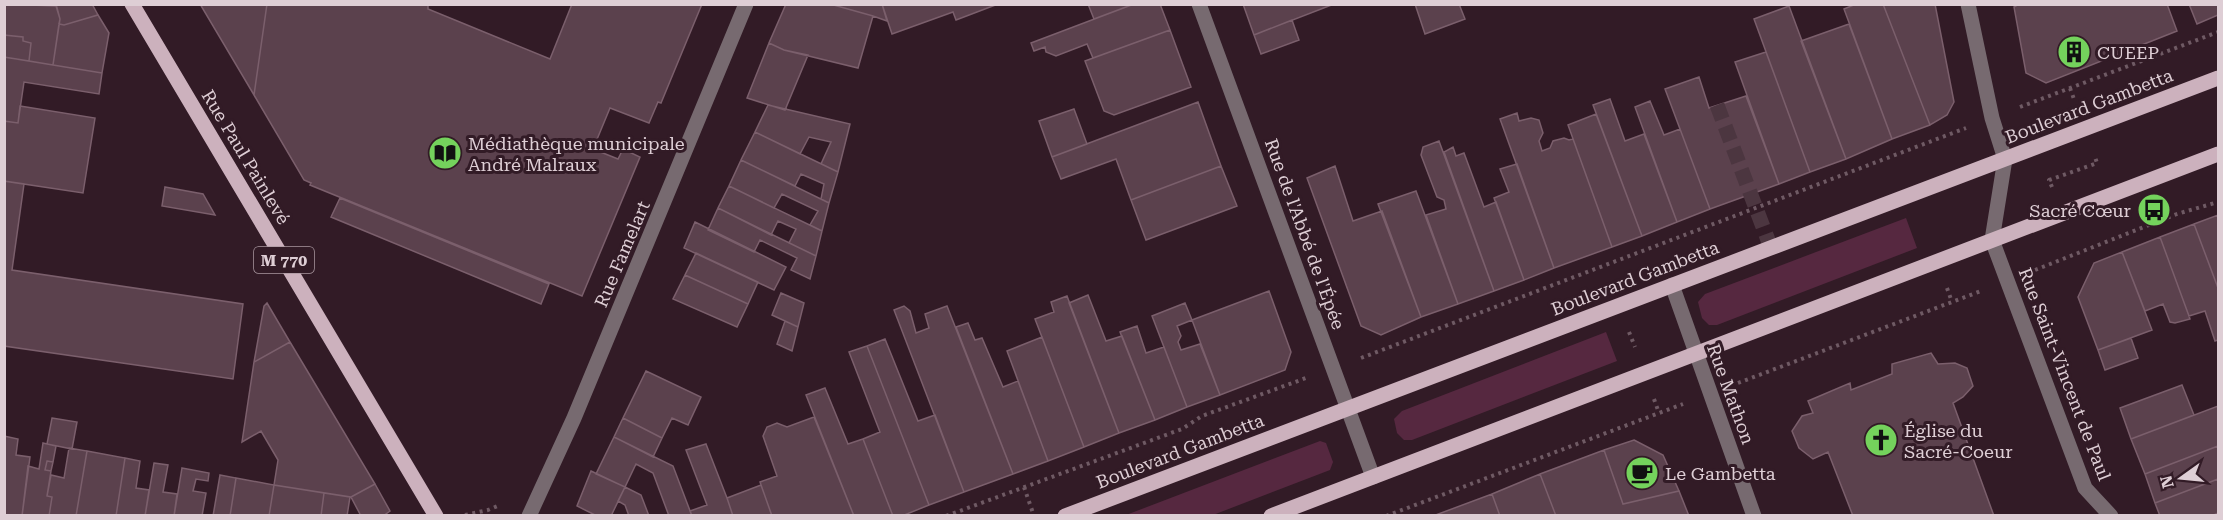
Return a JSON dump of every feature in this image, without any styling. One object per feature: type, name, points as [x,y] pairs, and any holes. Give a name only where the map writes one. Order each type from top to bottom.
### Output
[{"type":"main road","name":"Rue Paul Painlevé","points":[[132,4],[436,516]]},
{"type":"main road","name":"Boulevard Gambetta","points":[[1065,516],[2218,78]]},
{"type":"main road","points":[[1271,516],[2218,154]]},
{"type":"street","name":"Rue Famelart","points":[[529,516],[574,418],[746,4]]},
{"type":"street","name":"Rue de l'Abbé de l'Épée","points":[[1199,4],[1373,477]]},
{"type":"street","points":[[1968,4],[1992,118],[2005,159],[1992,240]]},
{"type":"street","name":"Rue Saint-Vincent de Paul","points":[[1992,240],[2085,488],[2111,516]]},
{"type":"street","name":"Rue Mathon","points":[[1672,285],[1754,516]]},
{"type":"path","points":[[946,516],[1182,429],[1202,416],[2218,32]]},
{"type":"path","points":[[2070,88],[2097,163],[2049,180],[2076,254]]},
{"type":"path","points":[[1898,154],[1913,194]]},
{"type":"path","points":[[1386,516],[1952,302],[2177,214],[2218,202]]},
{"type":"path","points":[[1937,261],[1952,302]]},
{"type":"path","points":[[1619,305],[1659,413]]},
{"type":"path","points":[[1024,487],[1034,516]]},
{"type":"shaded area","points":[[1906,218],[1917,248],[1717,325],[1709,325],[1702,318],[1698,302],[1705,294]]},
{"type":"shaded area","points":[[1606,332],[1617,361],[1412,440],[1404,440],[1397,433],[1394,419],[1402,411]]},
{"type":"shaded area","points":[[1320,441],[1326,443],[1333,462],[1330,470],[1213,515],[1126,515]]},
{"type":"building","points":[[4,4],[56,6],[60,19],[53,65],[29,61],[31,43],[23,41],[23,37],[4,35]]},
{"type":"building","points":[[56,4],[92,4],[98,15],[64,25],[59,24]]},
{"type":"building","points":[[200,4],[267,4],[254,95]]},
{"type":"building","name":"Médiathèque municipale André Malraux","points":[[267,4],[428,4],[428,9],[550,59],[572,4],[702,4],[661,103],[658,102],[649,123],[610,108],[593,149],[618,159],[623,149],[640,157],[582,296],[310,185],[311,183],[304,180],[254,95]]},
{"type":"building","points":[[786,4],[830,4],[873,16],[858,68],[784,50],[769,43]]},
{"type":"building","points":[[830,4],[882,4],[887,21],[873,16]]},
{"type":"building","points":[[882,4],[998,4],[956,20],[953,12],[892,34]]},
{"type":"building","points":[[1088,4],[1134,4],[1094,19]]},
{"type":"building","points":[[1134,4],[1160,4],[1170,30],[1093,58],[1087,44],[1056,56],[1046,52],[1045,47],[1034,51],[1031,43]]},
{"type":"building","points":[[1243,4],[1334,4],[1254,35]]},
{"type":"building","points":[[1415,4],[1459,4],[1465,19],[1425,34]]},
{"type":"building","points":[[1856,4],[1883,4],[1930,125],[1892,139],[1844,9]]},
{"type":"building","points":[[1883,4],[1935,4],[1954,102],[1947,115],[1930,125]]},
{"type":"building","name":"CUEEP","points":[[2019,4],[2167,4],[2177,31],[2046,83],[2026,73],[2014,7]]},
{"type":"building","points":[[2189,4],[2218,4],[2218,15],[2197,24]]},
{"type":"building","points":[[1789,6],[1846,159],[1810,172],[1754,19]]},
{"type":"building","points":[[98,15],[109,33],[102,73],[53,65],[59,24],[64,25]]},
{"type":"building","points":[[1292,20],[1299,40],[1261,54],[1254,35]]},
{"type":"building","points":[[1849,24],[1892,139],[1846,159],[1801,41]]},
{"type":"building","points":[[1170,30],[1191,87],[1114,115],[1104,111],[1085,61]]},
{"type":"building","points":[[4,35],[23,37],[23,41],[31,43],[29,61],[4,57]]},
{"type":"building","points":[[769,43],[784,50],[808,55],[785,110],[747,98]]},
{"type":"building","points":[[1766,52],[1810,172],[1779,184],[1735,62]]},
{"type":"building","points":[[4,57],[102,73],[99,94],[24,82],[18,123],[4,121]]},
{"type":"building","points":[[1699,77],[1709,108],[1746,96],[1779,184],[1710,209],[1665,89]]},
{"type":"building","points":[[1610,99],[1625,141],[1644,134],[1677,222],[1642,236],[1593,105]]},
{"type":"building","points":[[1650,101],[1664,135],[1680,129],[1710,209],[1677,222],[1635,107]]},
{"type":"building","points":[[1198,102],[1221,166],[1131,200],[1116,159],[1061,179],[1052,157]]},
{"type":"building","points":[[768,105],[850,124],[838,172],[821,164],[831,142],[809,137],[800,154],[755,132]]},
{"type":"building","points":[[20,106],[95,118],[83,193],[4,181],[4,121],[18,123]]},
{"type":"building","points":[[1074,109],[1087,144],[1052,157],[1039,121]]},
{"type":"building","points":[[1517,113],[1519,121],[1531,118],[1539,120],[1543,133],[1539,141],[1542,151],[1550,148],[1553,141],[1564,138],[1573,139],[1612,247],[1554,268],[1500,119]]},
{"type":"building","points":[[1596,114],[1642,236],[1612,247],[1568,125]]},
{"type":"building","points":[[755,132],[838,172],[829,203],[821,199],[824,184],[801,174],[795,186],[741,160]]},
{"type":"building","points":[[1439,141],[1494,291],[1458,304],[1426,215],[1446,209],[1444,200],[1437,197],[1421,155],[1423,147]]},
{"type":"building","points":[[1453,147],[1456,156],[1464,153],[1484,207],[1496,202],[1524,280],[1494,291],[1444,152]]},
{"type":"building","points":[[741,160],[829,203],[822,231],[810,225],[818,211],[782,194],[774,208],[729,186]]},
{"type":"building","points":[[1517,164],[1554,268],[1524,280],[1494,198],[1509,192],[1500,169]]},
{"type":"building","points":[[1221,166],[1237,206],[1146,240],[1131,200]]},
{"type":"building","points":[[1335,166],[1353,221],[1382,211],[1421,317],[1381,335],[1361,326],[1307,178]]},
{"type":"building","points":[[4,181],[24,184],[12,270],[243,304],[233,379],[4,346]]},
{"type":"building","points":[[729,186],[822,231],[816,256],[789,243],[796,229],[778,221],[771,235],[718,208]]},
{"type":"building","points":[[165,187],[203,194],[215,215],[162,206]]},
{"type":"building","points":[[1416,191],[1458,304],[1421,317],[1378,204]]},
{"type":"building","points":[[340,198],[549,284],[541,304],[331,217]]},
{"type":"building","points":[[718,208],[816,256],[810,279],[791,270],[797,258],[760,240],[754,252],[708,230]]},
{"type":"building","points":[[2218,215],[2218,288],[2194,224]]},
{"type":"building","points":[[695,222],[786,267],[774,290],[684,248]]},
{"type":"building","points":[[2194,224],[2218,288],[2218,340],[2215,341],[2205,311],[2189,316],[2160,237]]},
{"type":"building","points":[[2160,237],[2190,319],[2170,322],[2163,304],[2145,311],[2122,252]]},
{"type":"building","points":[[2122,252],[2152,330],[2098,350],[2078,297],[2094,263]]},
{"type":"building","points":[[696,253],[758,282],[748,304],[685,275]]},
{"type":"building","points":[[685,275],[748,304],[737,327],[673,299]]},
{"type":"building","points":[[1269,291],[1291,352],[1285,370],[1220,395],[1192,320]]},
{"type":"building","points":[[781,293],[804,303],[798,327],[772,315]]},
{"type":"building","points":[[1088,295],[1106,341],[1122,336],[1155,420],[1119,433],[1069,303]]},
{"type":"building","points":[[1067,296],[1119,433],[1084,447],[1035,319],[1054,312],[1051,302]]},
{"type":"building","points":[[267,303],[290,342],[254,362],[264,306]]},
{"type":"building","points":[[1185,303],[1192,320],[1177,326],[1181,336],[1178,342],[1181,350],[1200,344],[1220,395],[1187,407],[1152,316]]},
{"type":"building","points":[[904,306],[910,311],[916,333],[929,328],[925,314],[947,306],[1013,474],[964,492],[894,310]]},
{"type":"building","points":[[785,321],[798,327],[792,351],[777,344]]},
{"type":"building","points":[[968,323],[975,340],[982,338],[1003,387],[1018,381],[1048,461],[1013,474],[956,327]]},
{"type":"building","points":[[1137,326],[1146,353],[1164,347],[1187,407],[1155,420],[1120,332]]},
{"type":"building","points":[[1042,337],[1084,447],[1048,461],[1007,351]]},
{"type":"building","points":[[2131,338],[2138,358],[2105,370],[2098,350]]},
{"type":"building","points":[[885,339],[918,421],[935,415],[964,492],[929,505],[867,346]]},
{"type":"building","points":[[290,342],[375,484],[351,497],[274,485],[278,460],[261,431],[242,442],[254,362]]},
{"type":"building","points":[[867,346],[929,505],[902,516],[893,516],[863,439],[880,432],[849,352]]},
{"type":"building","name":"Église du Sacré-Coeur","points":[[1931,353],[1938,364],[1955,363],[1967,368],[1973,386],[1963,397],[1953,403],[1994,516],[1853,516],[1828,452],[1813,459],[1799,448],[1792,431],[1802,416],[1813,413],[1808,401],[1850,383],[1851,390],[1892,374],[1892,364]]},
{"type":"building","points":[[646,371],[701,397],[688,425],[672,418],[662,438],[623,418]]},
{"type":"building","points":[[2182,385],[2194,415],[2131,439],[2120,408]]},
{"type":"building","points":[[825,388],[848,444],[863,439],[893,516],[854,516],[806,395]]},
{"type":"building","points":[[2218,406],[2218,446],[2145,474],[2131,439]]},
{"type":"building","points":[[814,417],[854,516],[772,516],[760,482],[777,476],[763,436],[767,427],[777,423],[787,427]]},
{"type":"building","points":[[52,418],[77,422],[72,449],[47,444]]},
{"type":"building","points":[[623,418],[662,438],[653,457],[614,437]]},
{"type":"building","points":[[4,436],[18,439],[16,455],[30,457],[22,516],[4,516]]},
{"type":"building","points":[[614,437],[673,466],[692,516],[669,516],[653,473],[636,464],[625,487],[596,474]]},
{"type":"building","name":"Le Gambetta","points":[[1634,440],[1663,455],[1679,491],[1623,504],[1604,450]]},
{"type":"building","points":[[43,443],[56,446],[53,462],[47,461],[45,470],[51,471],[47,496],[52,497],[49,516],[22,516],[28,466],[39,469]]},
{"type":"building","points":[[706,444],[733,516],[692,516],[690,511],[707,505],[686,450]]},
{"type":"building","points":[[2218,446],[2218,479],[2155,503],[2145,474]]},
{"type":"building","points":[[69,448],[87,451],[76,516],[49,516],[52,497],[47,496],[51,475],[64,478]]},
{"type":"building","points":[[1604,450],[1623,504],[1679,491],[1689,516],[1556,516],[1540,474]]},
{"type":"building","points":[[87,451],[125,458],[116,516],[76,516]]},
{"type":"building","points":[[125,458],[140,461],[136,488],[149,490],[145,516],[116,516]]},
{"type":"building","points":[[47,461],[53,462],[51,471],[45,470]]},
{"type":"building","points":[[154,463],[168,465],[163,492],[177,494],[174,516],[145,516]]},
{"type":"building","points":[[182,468],[209,473],[208,481],[196,479],[193,491],[206,493],[202,516],[174,516]]},
{"type":"building","points":[[591,471],[625,487],[611,516],[597,516],[577,506]]},
{"type":"building","points":[[1540,474],[1556,516],[1500,516],[1492,494]]},
{"type":"building","points":[[220,475],[236,478],[230,516],[213,516]]},
{"type":"building","points":[[236,478],[274,485],[269,516],[230,516]]},
{"type":"building","points":[[2218,479],[2218,513],[2212,516],[2160,516],[2155,503]]},
{"type":"building","points":[[375,484],[390,511],[383,516],[361,516],[351,497]]},
{"type":"building","points":[[274,485],[324,493],[321,516],[269,516]]},
{"type":"building","points":[[761,485],[772,516],[733,516],[727,498]]},
{"type":"building","points":[[625,487],[641,495],[649,516],[629,516],[625,505],[618,501]]},
{"type":"building","points":[[324,493],[350,497],[347,516],[321,516]]},
{"type":"building","points":[[1492,494],[1500,516],[1433,516]]},
{"type":"tunnel","points":[[1717,105],[1771,248]]},
{"type":"place","name":"CUEEP","points":[[2074,52]]},
{"type":"place","name":"Médiathèque municipale André Malraux","points":[[445,153]]},
{"type":"place","name":"Sacré Cœur","points":[[2154,210]]},
{"type":"place","name":"Église du Sacré-Coeur","points":[[1881,440]]},
{"type":"place","name":"Le Gambetta","points":[[1642,473]]}]
